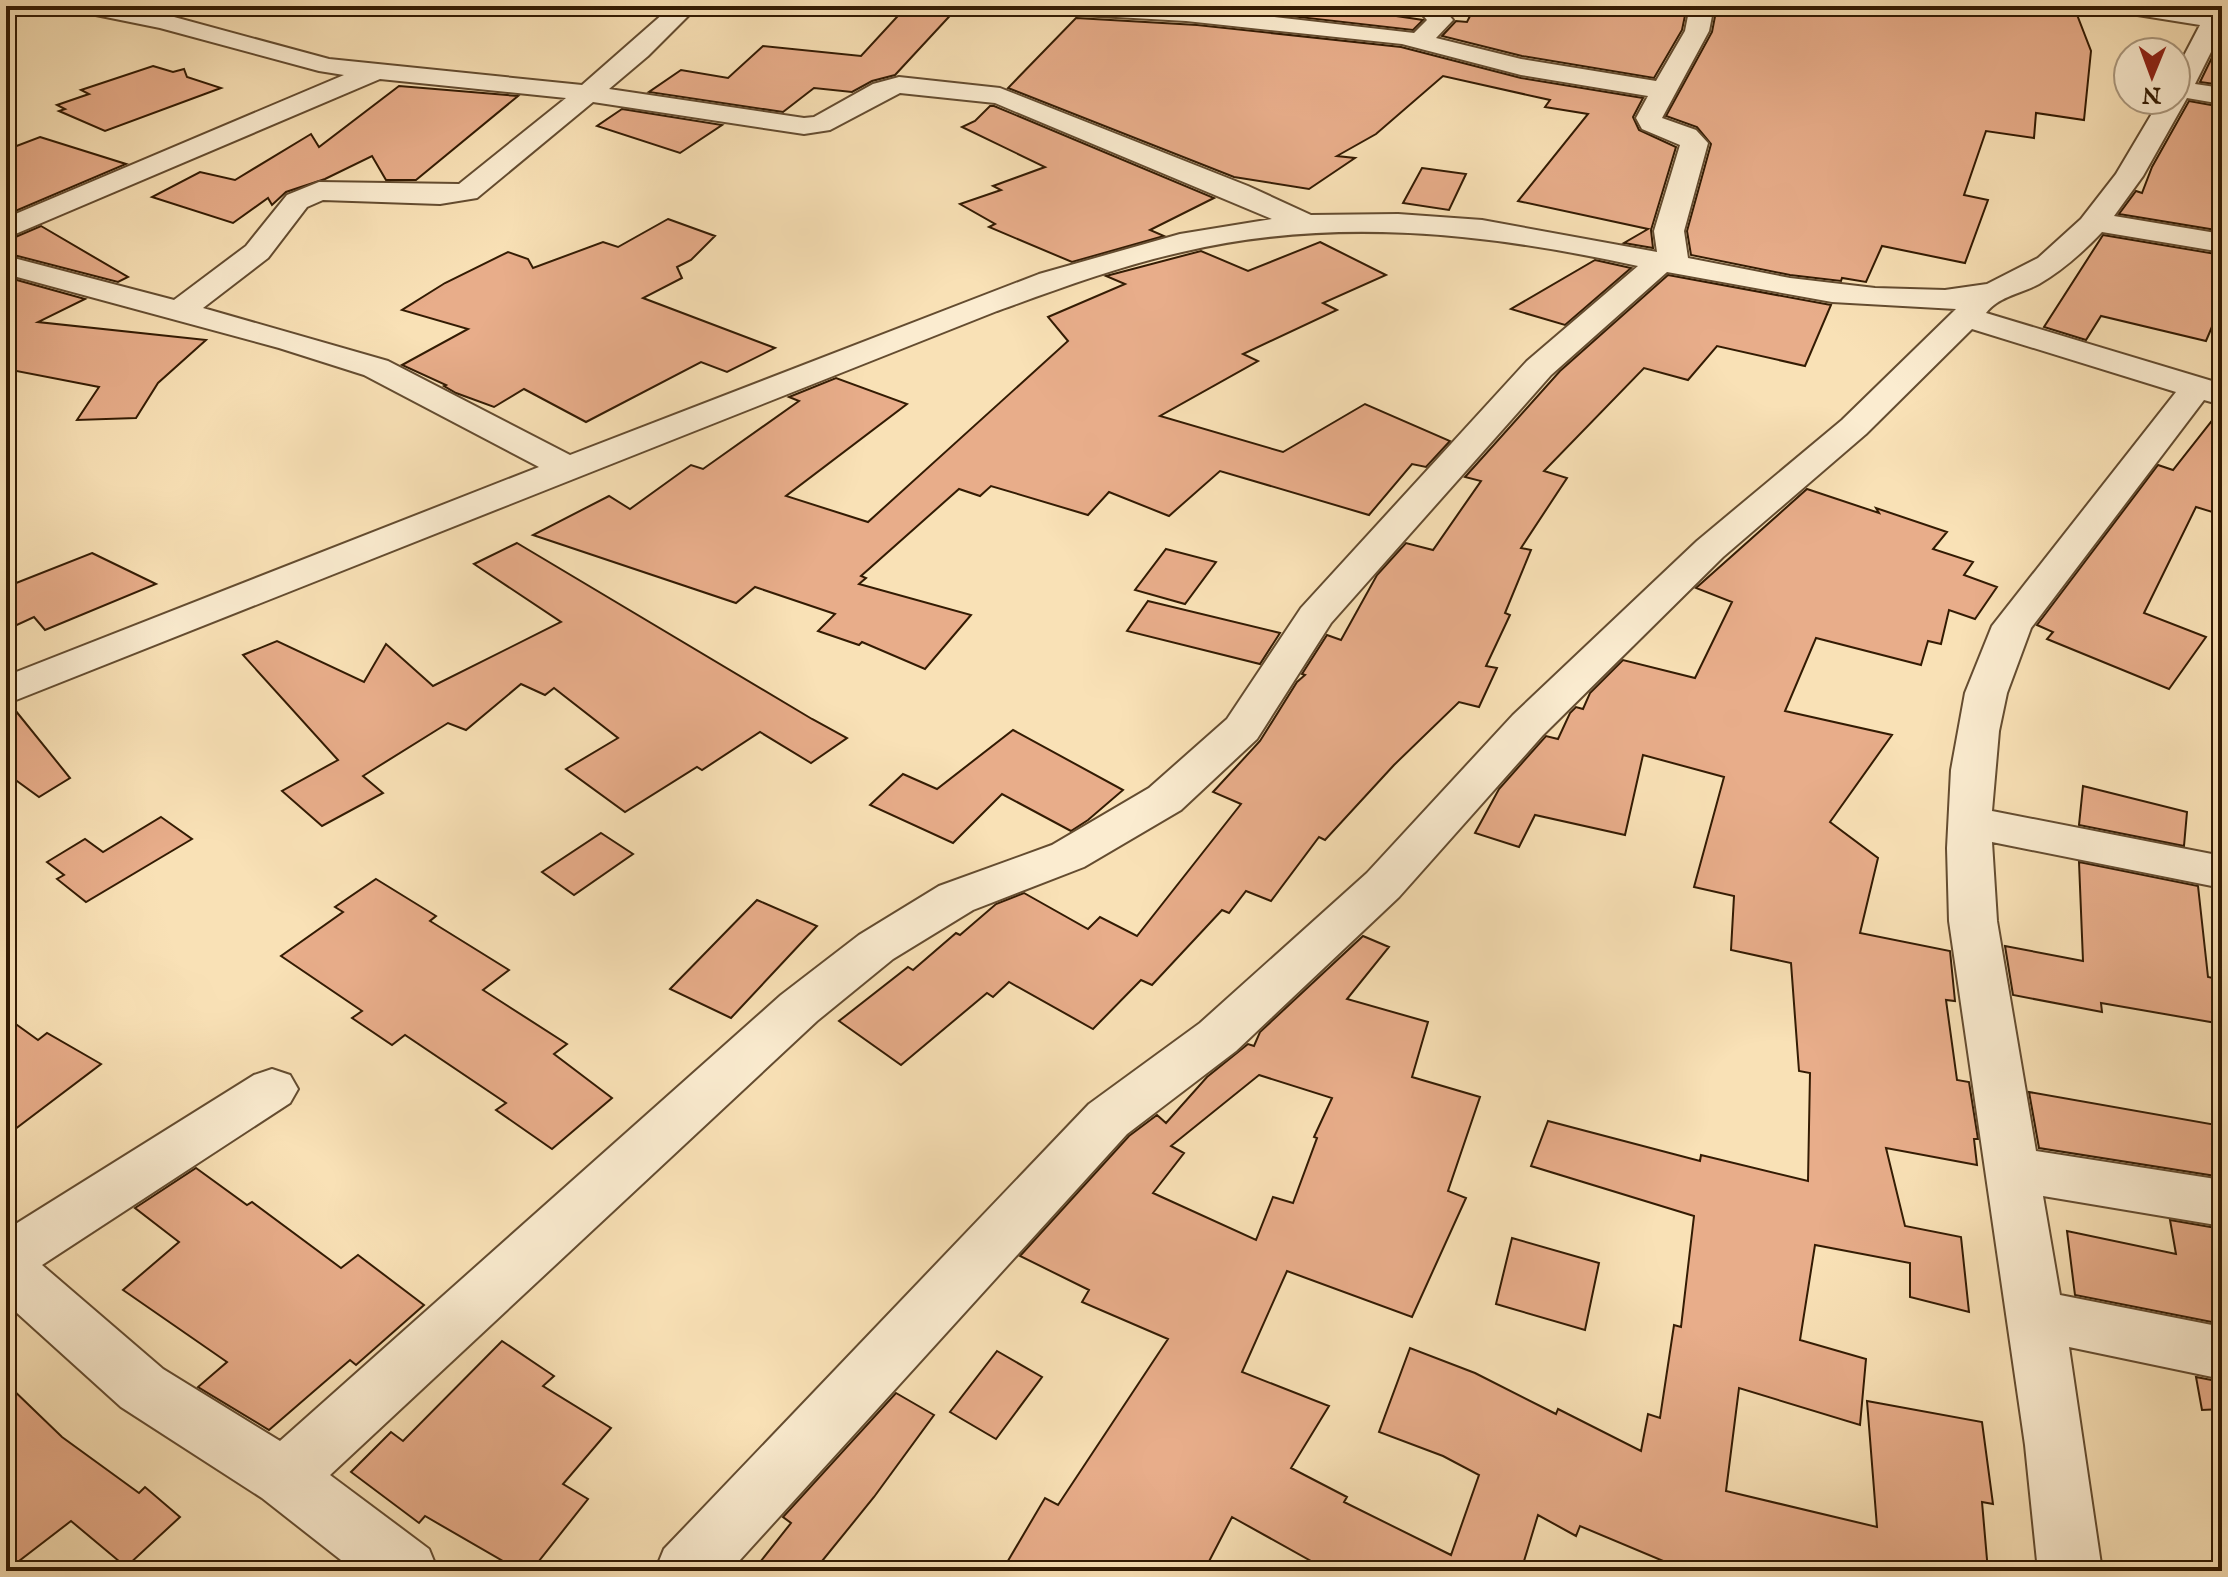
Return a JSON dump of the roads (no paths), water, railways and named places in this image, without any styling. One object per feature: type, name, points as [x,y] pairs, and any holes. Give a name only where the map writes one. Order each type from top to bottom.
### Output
[{"type":"street","points":[[84,6],[163,21],[328,66],[585,93],[804,126],[821,124],[882,90],[899,85],[1000,96],[1238,192],[1306,224]]},
{"type":"street","points":[[177,313],[257,252],[297,201],[306,195],[319,191],[440,195],[467,192],[639,51],[686,6]]},
{"type":"street","points":[[1046,6],[1186,14],[1420,40],[1521,67],[1662,90]]},
{"type":"street","points":[[1420,40],[1441,20],[1427,6]]},
{"type":"street","points":[[284,1477],[799,1008],[876,947],[956,898],[1068,856],[1165,799],[1242,729],[1315,616],[1529,379],[1668,262],[1669,231],[1694,143],[1686,136],[1651,123],[1649,118],[1697,31],[1702,6]]},
{"type":"street","points":[[2125,6],[2219,13],[2192,64]]},
{"type":"street","points":[[6,229],[374,72]]},
{"type":"street","points":[[2192,95],[2222,96]]},
{"type":"street","points":[[687,1571],[1108,1119],[1218,1037],[1383,885],[1528,725],[1710,549],[1854,427],[1975,306],[2038,272],[2094,222],[2126,181],[2164,116]]},
{"type":"street","points":[[2094,222],[2222,243]]},
{"type":"street","points":[[6,691],[1025,290],[1192,240],[1306,224],[1392,223],[1481,228],[1782,285],[1852,295],[1950,299],[2210,391],[2012,626],[1997,653],[1979,723],[1967,858],[1973,921],[2070,1571]]},
{"type":"street","points":[[7,267],[290,341],[376,368],[567,468]]},
{"type":"street","points":[[1970,822],[2222,872]]},
{"type":"street","points":[[6,1259],[272,1089]]},
{"type":"street","points":[[2012,1169],[2222,1203]]},
{"type":"street","points":[[6,1268],[142,1388],[284,1477],[406,1571]]},
{"type":"street","points":[[2034,1315],[2222,1353]]}]
